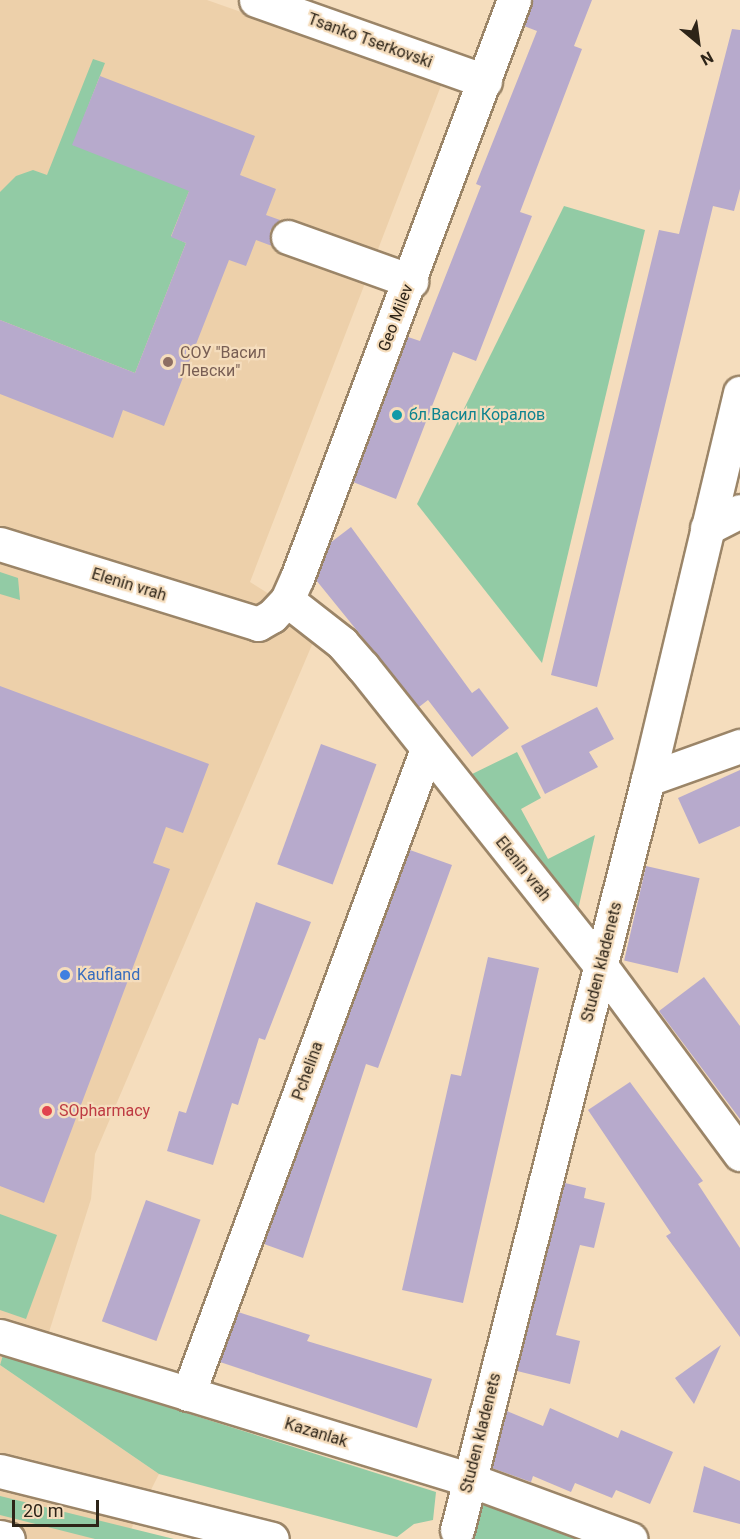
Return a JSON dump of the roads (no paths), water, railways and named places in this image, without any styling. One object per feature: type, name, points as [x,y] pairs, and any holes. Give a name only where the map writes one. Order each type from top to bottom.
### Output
[{"type":"main road","name":"Tsanko Tserkovski","points":[[256,0],[485,81]]},
{"type":"main road","name":"Geo Milev","points":[[258,624],[287,600],[411,281],[514,0]]},
{"type":"main road","points":[[288,237],[411,281]]},
{"type":"main road","name":"Studen kladenets","points":[[453,1536],[470,1480],[648,779],[740,393]]},
{"type":"main road","points":[[706,528],[740,511]]},
{"type":"main road","name":"Elenin vrah","points":[[0,544],[258,624]]},
{"type":"main road","name":"Elenin vrah","points":[[287,600],[342,643],[601,966],[740,1154]]},
{"type":"main road","points":[[648,779],[740,746]]},
{"type":"main road","name":"Pchelina","points":[[188,1394],[427,749]]},
{"type":"main road","name":"Kazanlak","points":[[0,1335],[470,1480],[630,1539]]},
{"type":"main road","points":[[0,1471],[272,1539]]},
{"type":"main road","points":[[0,1537],[8,1539]]},
{"type":"place","name":"СОУ \"Васил Левски\"","points":[[168,362]]},
{"type":"place","name":"бл.Васил Коралов","points":[[397,415]]},
{"type":"place","name":"Kaufland","points":[[65,975]]},
{"type":"place","name":"SOpharmacy","points":[[47,1111]]}]
